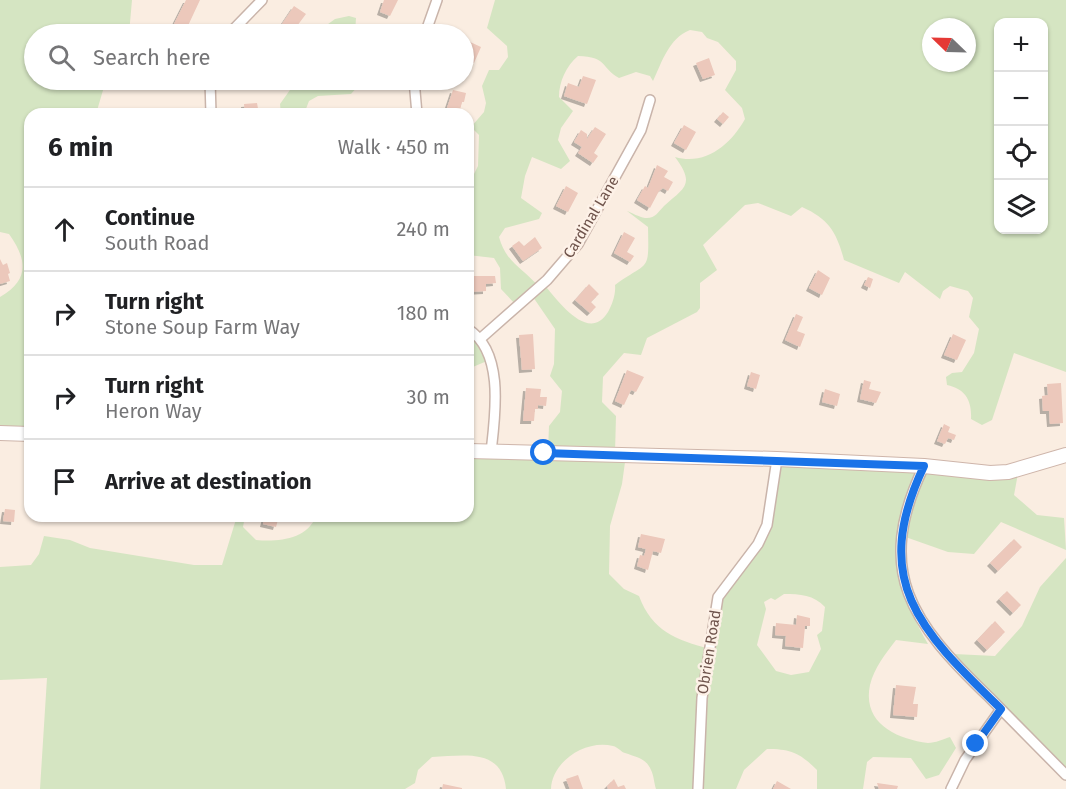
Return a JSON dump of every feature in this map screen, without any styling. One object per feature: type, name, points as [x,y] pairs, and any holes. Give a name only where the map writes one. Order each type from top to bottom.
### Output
[{"type":"street","points":[[239,24],[262,0]]},
{"type":"street","points":[[428,24],[436,0]]},
{"type":"street","points":[[211,90],[212,108]]},
{"type":"street","points":[[415,90],[416,108]]},
{"type":"street","name":"Cardinal Lane","points":[[480,339],[547,280],[578,244],[641,130],[650,100]]},
{"type":"street","points":[[474,334],[480,339],[493,369],[495,390],[491,452]]},
{"type":"street","points":[[0,433],[24,434]]},
{"type":"street","points":[[474,451],[777,459],[924,466],[990,473],[1008,472],[1066,455]]},
{"type":"street","name":"Obrien Road","points":[[698,789],[702,698],[718,597],[758,544],[767,525],[777,459]]},
{"type":"street","points":[[924,466],[912,491],[901,528],[900,552],[909,601],[922,623],[972,682],[1066,776]]},
{"type":"street","points":[[951,789],[965,760],[1001,709]]},
{"type":"green space","points":[[0,0],[132,0],[130,24],[24,24],[24,90],[103,90],[98,108],[24,108],[24,433],[0,432],[0,297],[17,284],[21,276],[22,260],[9,234],[0,232]]},
{"type":"green space","points":[[495,0],[1066,0],[1066,372],[1014,353],[992,420],[982,425],[971,419],[969,401],[958,389],[947,385],[946,377],[952,373],[962,372],[974,353],[979,329],[969,317],[973,298],[968,291],[950,286],[943,291],[940,299],[905,272],[899,283],[844,260],[835,235],[819,217],[802,207],[791,216],[758,203],[745,205],[703,245],[717,270],[700,283],[700,308],[697,312],[647,338],[641,355],[624,353],[603,377],[602,402],[616,416],[615,453],[626,455],[622,484],[610,526],[609,574],[624,589],[639,596],[644,608],[658,626],[686,642],[710,649],[715,620],[727,588],[761,546],[775,459],[1019,468],[1014,495],[1037,515],[1064,518],[1066,550],[1001,522],[974,554],[948,552],[897,534],[899,566],[904,591],[913,616],[928,644],[896,640],[874,673],[870,685],[871,710],[884,727],[904,738],[928,743],[950,737],[956,748],[939,775],[926,779],[911,758],[873,757],[867,762],[863,789],[817,789],[817,770],[805,760],[789,751],[767,749],[744,770],[736,789],[656,789],[651,770],[643,760],[615,747],[603,745],[592,746],[572,754],[557,769],[551,789],[506,789],[503,776],[497,766],[489,760],[468,756],[432,757],[418,770],[415,783],[405,789],[40,789],[47,678],[0,680],[0,567],[31,565],[39,554],[44,536],[70,540],[90,548],[194,565],[222,565],[235,522],[244,522],[243,527],[256,540],[264,541],[282,540],[299,535],[313,522],[474,522],[474,450],[548,451],[549,426],[560,412],[562,391],[550,376],[554,364],[555,329],[533,297],[516,305],[501,289],[500,268],[494,258],[474,256],[474,174],[478,166],[479,135],[474,130],[474,124],[484,112],[486,103],[482,86],[489,70],[499,70],[508,57],[507,46],[487,28]],"holes":[[[690,30],[702,32],[707,38],[718,42],[736,61],[736,70],[725,90],[742,108],[745,119],[733,137],[707,156],[686,159],[675,157],[685,174],[685,185],[656,215],[645,218],[627,211],[648,227],[647,259],[641,268],[615,285],[608,312],[600,320],[592,323],[584,322],[567,310],[546,287],[539,287],[516,265],[506,253],[499,237],[505,228],[539,219],[542,213],[521,198],[525,176],[532,157],[561,169],[570,161],[558,140],[561,128],[573,111],[559,97],[564,75],[578,56],[599,60],[619,78],[636,72],[650,76],[653,81],[671,45]],[[784,594],[801,595],[816,600],[825,607],[822,631],[817,635],[821,649],[809,672],[791,675],[776,671],[757,645],[766,609],[764,602],[771,598],[775,600]]]},
{"type":"green space","points":[[349,16],[356,18],[356,24],[328,24],[335,19]]},
{"type":"green space","points":[[290,90],[354,90],[351,94],[318,96],[309,101],[306,108],[280,108],[280,104]]},
{"type":"green space","points":[[474,340],[487,361],[474,366]]},
{"type":"green space","points":[[1066,558],[1066,779],[951,659],[954,654],[995,656],[1022,626],[1040,587]]},
{"type":"building","points":[[186,0],[200,0],[189,24],[174,24]]},
{"type":"building","points":[[384,0],[398,0],[390,16],[380,12]]},
{"type":"building","points":[[294,6],[306,14],[298,24],[282,24]]},
{"type":"building","points":[[474,44],[481,47],[474,63]]},
{"type":"building","points":[[709,58],[715,75],[703,79],[696,63]]},
{"type":"building","points":[[583,76],[596,80],[587,104],[564,96],[568,83],[579,87]]},
{"type":"building","points":[[453,90],[466,93],[460,108],[447,108]]},
{"type":"building","points":[[257,103],[258,108],[244,108],[244,104]]},
{"type":"building","points":[[723,112],[729,117],[723,124],[717,119]]},
{"type":"building","points":[[684,125],[696,132],[686,150],[674,143]]},
{"type":"building","points":[[595,127],[606,134],[594,153],[598,156],[593,163],[578,153],[582,147],[574,142],[581,130],[587,134],[587,139]]},
{"type":"building","points":[[657,165],[668,171],[664,177],[673,182],[668,191],[663,188],[659,191],[650,208],[637,200],[645,186],[648,188]]},
{"type":"building","points":[[566,186],[578,193],[568,212],[556,206]]},
{"type":"building","points":[[624,232],[635,238],[627,252],[634,256],[630,262],[614,253]]},
{"type":"building","points":[[535,237],[542,248],[523,261],[512,246],[519,241],[524,246]]},
{"type":"building","points":[[0,259],[3,265],[7,263],[10,281],[0,284]]},
{"type":"building","points":[[818,270],[830,278],[822,295],[809,288]]},
{"type":"building","points":[[474,276],[495,276],[496,283],[486,284],[486,291],[474,292]]},
{"type":"building","points":[[868,277],[873,279],[870,288],[864,285]]},
{"type":"building","points":[[589,284],[599,294],[591,302],[596,307],[590,313],[575,300]]},
{"type":"building","points":[[796,314],[803,317],[797,331],[805,334],[800,347],[785,340]]},
{"type":"building","points":[[533,334],[535,369],[522,370],[519,335]]},
{"type":"building","points":[[953,334],[966,340],[957,360],[944,355]]},
{"type":"building","points":[[627,370],[644,377],[636,392],[631,390],[624,405],[615,401]]},
{"type":"building","points":[[751,372],[760,375],[756,389],[747,386]]},
{"type":"building","points":[[864,380],[871,382],[869,389],[881,392],[876,403],[860,399]]},
{"type":"building","points":[[1061,383],[1063,423],[1050,424],[1049,411],[1043,411],[1042,396],[1048,395],[1047,384]]},
{"type":"building","points":[[526,388],[541,389],[540,397],[547,397],[546,406],[538,405],[538,409],[535,409],[534,421],[523,421]]},
{"type":"building","points":[[825,389],[840,394],[837,406],[822,402]]},
{"type":"building","points":[[944,424],[950,427],[948,432],[956,435],[954,440],[948,438],[945,444],[937,441]]},
{"type":"building","points":[[5,509],[15,510],[14,522],[3,521]]},
{"type":"building","points":[[264,522],[277,522],[276,527],[263,524]]},
{"type":"building","points":[[641,534],[665,539],[661,553],[653,551],[648,570],[637,566],[640,555],[644,556],[646,549],[638,547]]},
{"type":"building","points":[[1014,539],[1022,547],[998,571],[990,563]]},
{"type":"building","points":[[1007,591],[1021,605],[1013,613],[999,599]]},
{"type":"building","points":[[797,615],[810,618],[810,626],[805,626],[803,648],[785,646],[786,636],[775,635],[776,623],[796,625]]},
{"type":"building","points":[[995,621],[1005,632],[987,650],[977,640]]},
{"type":"building","points":[[896,685],[916,687],[913,704],[918,704],[917,717],[893,715]]},
{"type":"building","points":[[578,775],[583,789],[570,789],[566,779]]},
{"type":"building","points":[[614,779],[618,787],[624,785],[626,789],[608,789],[607,786]]},
{"type":"building","points":[[777,781],[791,789],[773,789]]},
{"type":"building","points":[[877,783],[898,786],[897,789],[879,789]]},
{"type":"building","points":[[443,784],[462,788],[462,789],[442,789]]},
{"type":"route","points":[[544,453],[777,459],[924,466],[912,491],[901,528],[900,552],[903,576],[909,601],[922,623],[972,682],[1001,709],[976,744]]}]
